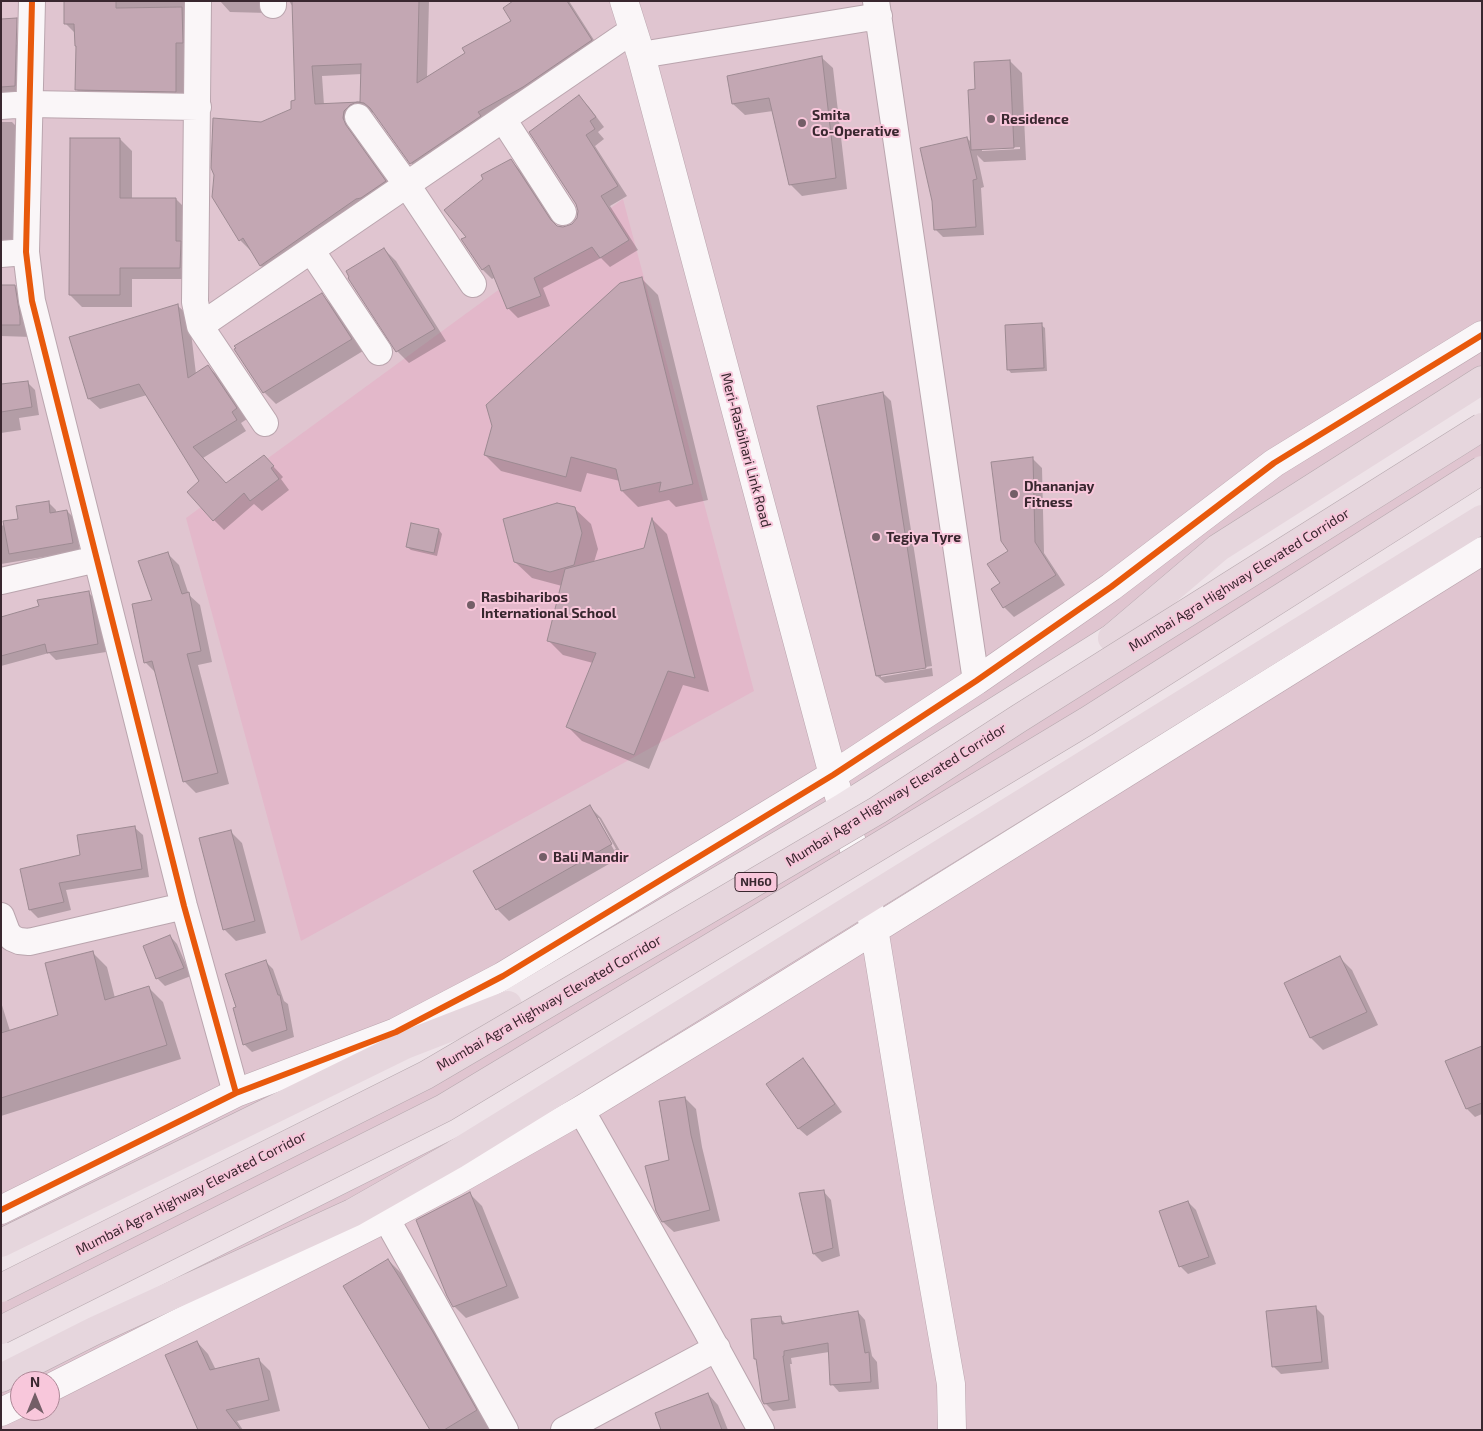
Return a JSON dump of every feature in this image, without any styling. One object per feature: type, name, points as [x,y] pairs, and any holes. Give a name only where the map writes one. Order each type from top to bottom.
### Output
[{"type":"highway","points":[[1112,638],[1218,548],[1482,380]]},
{"type":"highway","name":"Mumbai Agra Highway Elevated Corridor","points":[[1,1288],[426,1075],[878,810],[1018,719],[1482,427]]},
{"type":"highway","name":"NH60","points":[[1,1330],[444,1108],[1087,721],[1482,470]]},
{"type":"highway","points":[[1,1378],[94,1331],[352,1213],[454,1155],[865,889],[1482,519]]},
{"type":"highway","points":[[1,1243],[405,1045],[508,1005]]},
{"type":"main road","points":[[1,1271],[413,1065],[508,1005],[842,808],[1482,402]]},
{"type":"main road","points":[[1,1350],[456,1122],[865,889],[1482,489]]},
{"type":"street","points":[[32,1],[30,104],[14,253],[32,301],[184,906],[236,1093]]},
{"type":"street","points":[[198,1],[195,302],[200,326],[265,423]]},
{"type":"street","name":"Meri-Rasbihari Link Road","points":[[624,1],[637,42],[874,928],[950,1384],[952,1430]]},
{"type":"street","points":[[200,326],[503,119],[637,42],[877,9],[976,681]]},
{"type":"street","points":[[1,106],[30,104],[198,107]]},
{"type":"street","points":[[358,117],[407,185],[473,284]]},
{"type":"street","points":[[503,119],[563,212]]},
{"type":"street","points":[[311,250],[379,352]]},
{"type":"street","points":[[1,1210],[236,1093],[396,1032],[486,984],[833,775],[976,681],[1111,587],[1274,463],[1482,335]]},
{"type":"street","points":[[60,1383],[386,1218],[456,1181],[581,1110],[731,1019],[874,928],[1482,551]]},
{"type":"street","points":[[1,581],[97,560]]},
{"type":"street","points":[[1,916],[7,932],[12,938],[29,942],[184,906]]},
{"type":"street","points":[[581,1110],[761,1430]]},
{"type":"street","points":[[386,1218],[505,1430]]},
{"type":"street","points":[[564,1430],[716,1348]]},
{"type":"shaded area","name":"Rasbiharibos International School","points":[[623,199],[754,691],[301,941],[186,518]]},
{"type":"building","points":[[64,1],[116,1],[116,8],[182,7],[183,43],[176,43],[176,92],[75,90],[76,46],[74,24],[64,24]]},
{"type":"building","points":[[292,1],[419,1],[417,83],[465,53],[462,48],[511,21],[503,8],[513,1],[567,1],[592,40],[523,87],[478,112],[481,116],[410,164],[370,108],[364,103],[358,102],[360,102],[361,64],[312,66],[315,104],[357,102],[350,105],[344,111],[343,118],[386,181],[361,198],[356,199],[260,266],[243,238],[239,241],[212,197],[214,175],[211,168],[213,118],[261,122],[291,109],[291,101],[295,100]]},
{"type":"building","points":[[17,18],[15,86],[1,87],[1,19]]},
{"type":"building","name":"Smita Co-Operative","points":[[822,56],[836,178],[789,185],[769,98],[732,104],[727,76]]},
{"type":"building","name":"Residence","points":[[1010,60],[1014,148],[971,150],[968,90],[975,89],[974,62]]},
{"type":"building","points":[[579,95],[596,117],[590,121],[595,129],[586,135],[618,186],[601,196],[629,240],[600,258],[592,247],[534,278],[541,296],[507,309],[489,265],[482,270],[461,239],[466,237],[444,210],[483,179],[481,175],[511,159],[551,220],[557,226],[563,227],[572,224],[577,218],[576,204],[529,132]]},
{"type":"building","points":[[967,137],[977,179],[973,180],[976,227],[934,230],[932,201],[920,148]]},
{"type":"building","points":[[70,138],[120,138],[120,198],[176,198],[176,241],[181,241],[180,268],[120,268],[120,295],[69,295]]},
{"type":"building","points":[[384,248],[435,329],[396,352],[348,278],[346,271]]},
{"type":"building","points":[[642,277],[693,484],[659,492],[661,482],[621,491],[616,469],[571,457],[566,477],[484,455],[492,426],[486,405],[620,283]]},
{"type":"building","points":[[1,285],[15,285],[20,325],[1,325]]},
{"type":"building","points":[[322,293],[352,339],[263,393],[234,349],[236,348],[234,346]]},
{"type":"building","points":[[178,304],[188,378],[208,365],[237,408],[232,412],[237,420],[193,447],[226,483],[264,455],[274,466],[271,468],[279,479],[250,501],[244,493],[213,521],[187,492],[199,481],[139,384],[88,399],[69,337]]},
{"type":"building","points":[[1042,323],[1044,368],[1007,370],[1005,325]]},
{"type":"building","points":[[28,381],[32,407],[1,412],[1,384]]},
{"type":"building","name":"Tegiya Tyre","points":[[883,392],[926,668],[876,676],[817,406]]},
{"type":"building","points":[[1033,457],[1035,542],[1056,575],[1003,608],[991,589],[1000,583],[987,564],[1008,551],[1001,541],[991,462]]},
{"type":"building","points":[[49,501],[50,513],[67,510],[73,543],[9,554],[3,521],[18,519],[16,506]]},
{"type":"building","points":[[557,503],[575,507],[582,533],[574,565],[550,572],[514,562],[503,519]]},
{"type":"building","points":[[652,518],[695,678],[668,671],[634,755],[566,727],[596,653],[547,641],[565,569],[644,548]]},
{"type":"building","points":[[411,523],[439,529],[434,553],[406,547]]},
{"type":"building","points":[[168,552],[182,594],[189,592],[201,651],[187,654],[218,773],[183,782],[152,661],[144,663],[132,604],[152,600],[138,561]]},
{"type":"building","points":[[89,591],[98,644],[47,653],[45,644],[1,656],[1,617],[39,606],[37,600]]},
{"type":"building","name":"Bali Mandir","points":[[590,805],[612,844],[496,910],[473,871]]},
{"type":"building","points":[[135,826],[142,869],[59,883],[64,902],[29,910],[20,869],[80,855],[77,835]]},
{"type":"building","points":[[231,830],[255,921],[223,930],[199,838]]},
{"type":"building","points":[[170,935],[184,968],[156,979],[143,946]]},
{"type":"building","points":[[93,951],[105,1000],[149,986],[167,1045],[1,1098],[1,1033],[58,1015],[45,963]]},
{"type":"building","points":[[1340,956],[1367,1012],[1310,1038],[1284,983]]},
{"type":"building","points":[[266,960],[278,995],[280,995],[287,1030],[243,1045],[233,1008],[236,1007],[225,974]]},
{"type":"building","points":[[1482,1046],[1482,1103],[1466,1109],[1445,1061]]},
{"type":"building","points":[[803,1058],[835,1104],[798,1129],[766,1084]]},
{"type":"building","points":[[685,1097],[691,1135],[710,1210],[662,1222],[656,1211],[645,1166],[669,1160],[659,1101]]},
{"type":"building","points":[[824,1190],[833,1248],[813,1254],[799,1193]]},
{"type":"building","points":[[470,1192],[507,1286],[453,1307],[416,1220]]},
{"type":"building","points":[[1188,1201],[1209,1257],[1179,1267],[1159,1211]]},
{"type":"building","points":[[388,1259],[433,1332],[477,1410],[444,1430],[430,1430],[343,1286]]},
{"type":"building","points":[[1316,1306],[1322,1362],[1272,1367],[1266,1311]]},
{"type":"building","points":[[858,1311],[865,1353],[869,1352],[871,1382],[830,1385],[828,1343],[784,1351],[783,1356],[789,1400],[764,1404],[756,1359],[754,1359],[751,1319],[781,1316],[782,1324]]},
{"type":"building","points":[[197,1341],[210,1370],[259,1358],[269,1400],[226,1410],[241,1430],[198,1430],[165,1355]]},
{"type":"building","points":[[708,1393],[722,1430],[661,1430],[655,1413]]},
{"type":"cycle path","points":[[32,1],[26,252],[32,301],[184,906],[236,1093]]},
{"type":"cycle path","points":[[1,1210],[236,1093],[396,1032],[503,976],[833,775],[976,681],[1111,587],[1274,463],[1482,335]]},
{"type":"place","name":"Residence","points":[[991,119]]},
{"type":"place","name":"Smita Co-Operative","points":[[802,123]]},
{"type":"place","name":"Dhananjay Fitness","points":[[1014,494]]},
{"type":"place","name":"Tegiya Tyre","points":[[876,537]]},
{"type":"place","name":"Rasbiharibos International School","points":[[471,605]]},
{"type":"place","name":"Bali Mandir","points":[[543,857]]}]
